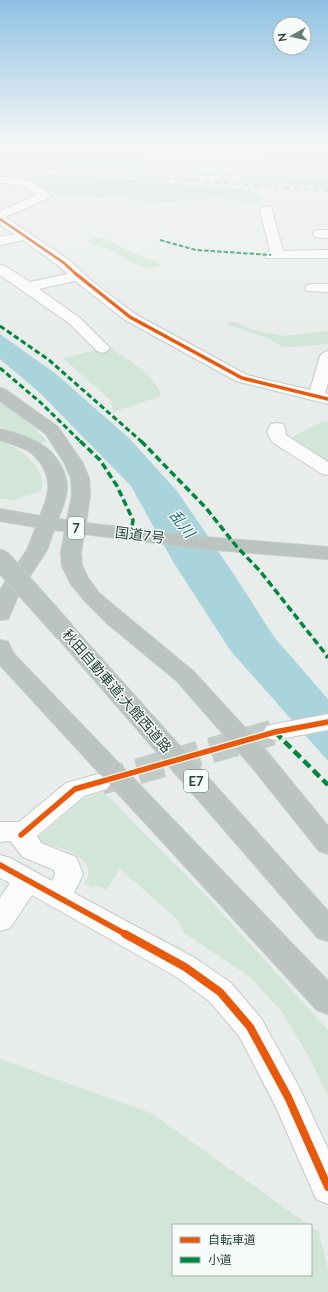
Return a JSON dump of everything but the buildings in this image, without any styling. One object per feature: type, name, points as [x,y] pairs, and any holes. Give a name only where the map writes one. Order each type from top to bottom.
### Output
[{"type":"highway","points":[[0,393],[52,431],[73,462],[80,478],[81,495],[71,552],[72,566],[78,580],[92,597],[116,619],[185,676],[260,760],[328,844]]},
{"type":"highway","points":[[0,434],[34,447],[45,456],[57,475],[58,488],[56,500],[48,524],[37,550],[10,591],[0,614]]},
{"type":"highway","name":"国道7号","points":[[0,515],[48,524],[218,545],[328,553]]},
{"type":"highway","name":"秋田自動車道;大館西道路","points":[[0,559],[328,930]]},
{"type":"highway","points":[[0,648],[3,655],[328,1001]]},
{"type":"street","points":[[0,215],[23,205]]},
{"type":"street","points":[[266,210],[276,251],[275,254],[328,254]]},
{"type":"street","points":[[0,219],[64,263],[130,317],[242,378],[322,397],[328,356]]},
{"type":"street","points":[[0,241],[25,236]]},
{"type":"street","points":[[0,269],[75,321],[102,348]]},
{"type":"street","points":[[27,287],[78,276]]},
{"type":"street","points":[[312,288],[328,288]]},
{"type":"street","points":[[277,428],[276,432],[278,438],[328,470]]},
{"type":"street","points":[[275,732],[328,722]]},
{"type":"street","points":[[58,896],[69,874],[66,864],[32,850],[10,833],[75,789],[98,783]]},
{"type":"street","points":[[0,865],[185,967],[220,992],[250,1027],[288,1097],[328,1187]]},
{"type":"street","points":[[0,920],[27,880]]},
{"type":"green space","points":[[94,237],[109,240],[131,252],[158,262],[161,265],[153,268],[142,267],[126,260],[113,251],[90,243],[88,240]]},
{"type":"green space","points":[[227,322],[235,322],[253,330],[285,336],[328,331],[328,344],[283,347],[270,339],[229,325]]},
{"type":"green space","points":[[110,347],[147,374],[158,388],[161,396],[113,412],[111,401],[63,358]]},
{"type":"green space","points":[[0,401],[31,425],[47,441],[40,443],[0,426]]},
{"type":"green space","points":[[328,421],[328,468],[287,440],[321,422]]},
{"type":"green space","points":[[0,441],[23,453],[36,467],[42,482],[41,491],[16,500],[0,499]]},
{"type":"green space","points":[[104,792],[212,902],[328,1030],[328,1093],[324,1089],[312,1062],[282,1012],[249,976],[183,932],[178,920],[120,869],[106,890],[96,885],[94,888],[84,884],[88,877],[88,868],[85,862],[79,857],[72,852],[40,843],[39,837],[82,799]]},
{"type":"green space","points":[[0,1059],[151,1113],[308,1224],[172,1224],[172,1276],[312,1276],[312,1228],[319,1232],[328,1269],[328,1292],[0,1292]]},
{"type":"water","name":"乱川","points":[[0,334],[56,374],[129,438],[177,491],[235,576],[274,637],[328,699],[328,761],[230,650],[172,560],[131,486],[39,392],[0,359]]},
{"type":"tunnel","points":[[101,782],[275,732]]},
{"type":"marked path","points":[[160,240],[196,250],[271,255]]},
{"type":"marked path","points":[[0,326],[49,360],[150,449],[206,508],[237,547],[260,571],[328,658]]},
{"type":"marked path","points":[[0,368],[40,402],[100,460],[117,486],[133,520],[131,534]]},
{"type":"marked path","points":[[275,732],[328,785]]},
{"type":"cycle path","points":[[0,219],[64,263],[88,285],[130,317],[242,378],[328,399]]},
{"type":"cycle path","points":[[21,835],[75,789],[275,732],[328,722]]},
{"type":"cycle path","points":[[0,865],[185,967],[220,992],[250,1027],[288,1097],[328,1187]]}]
